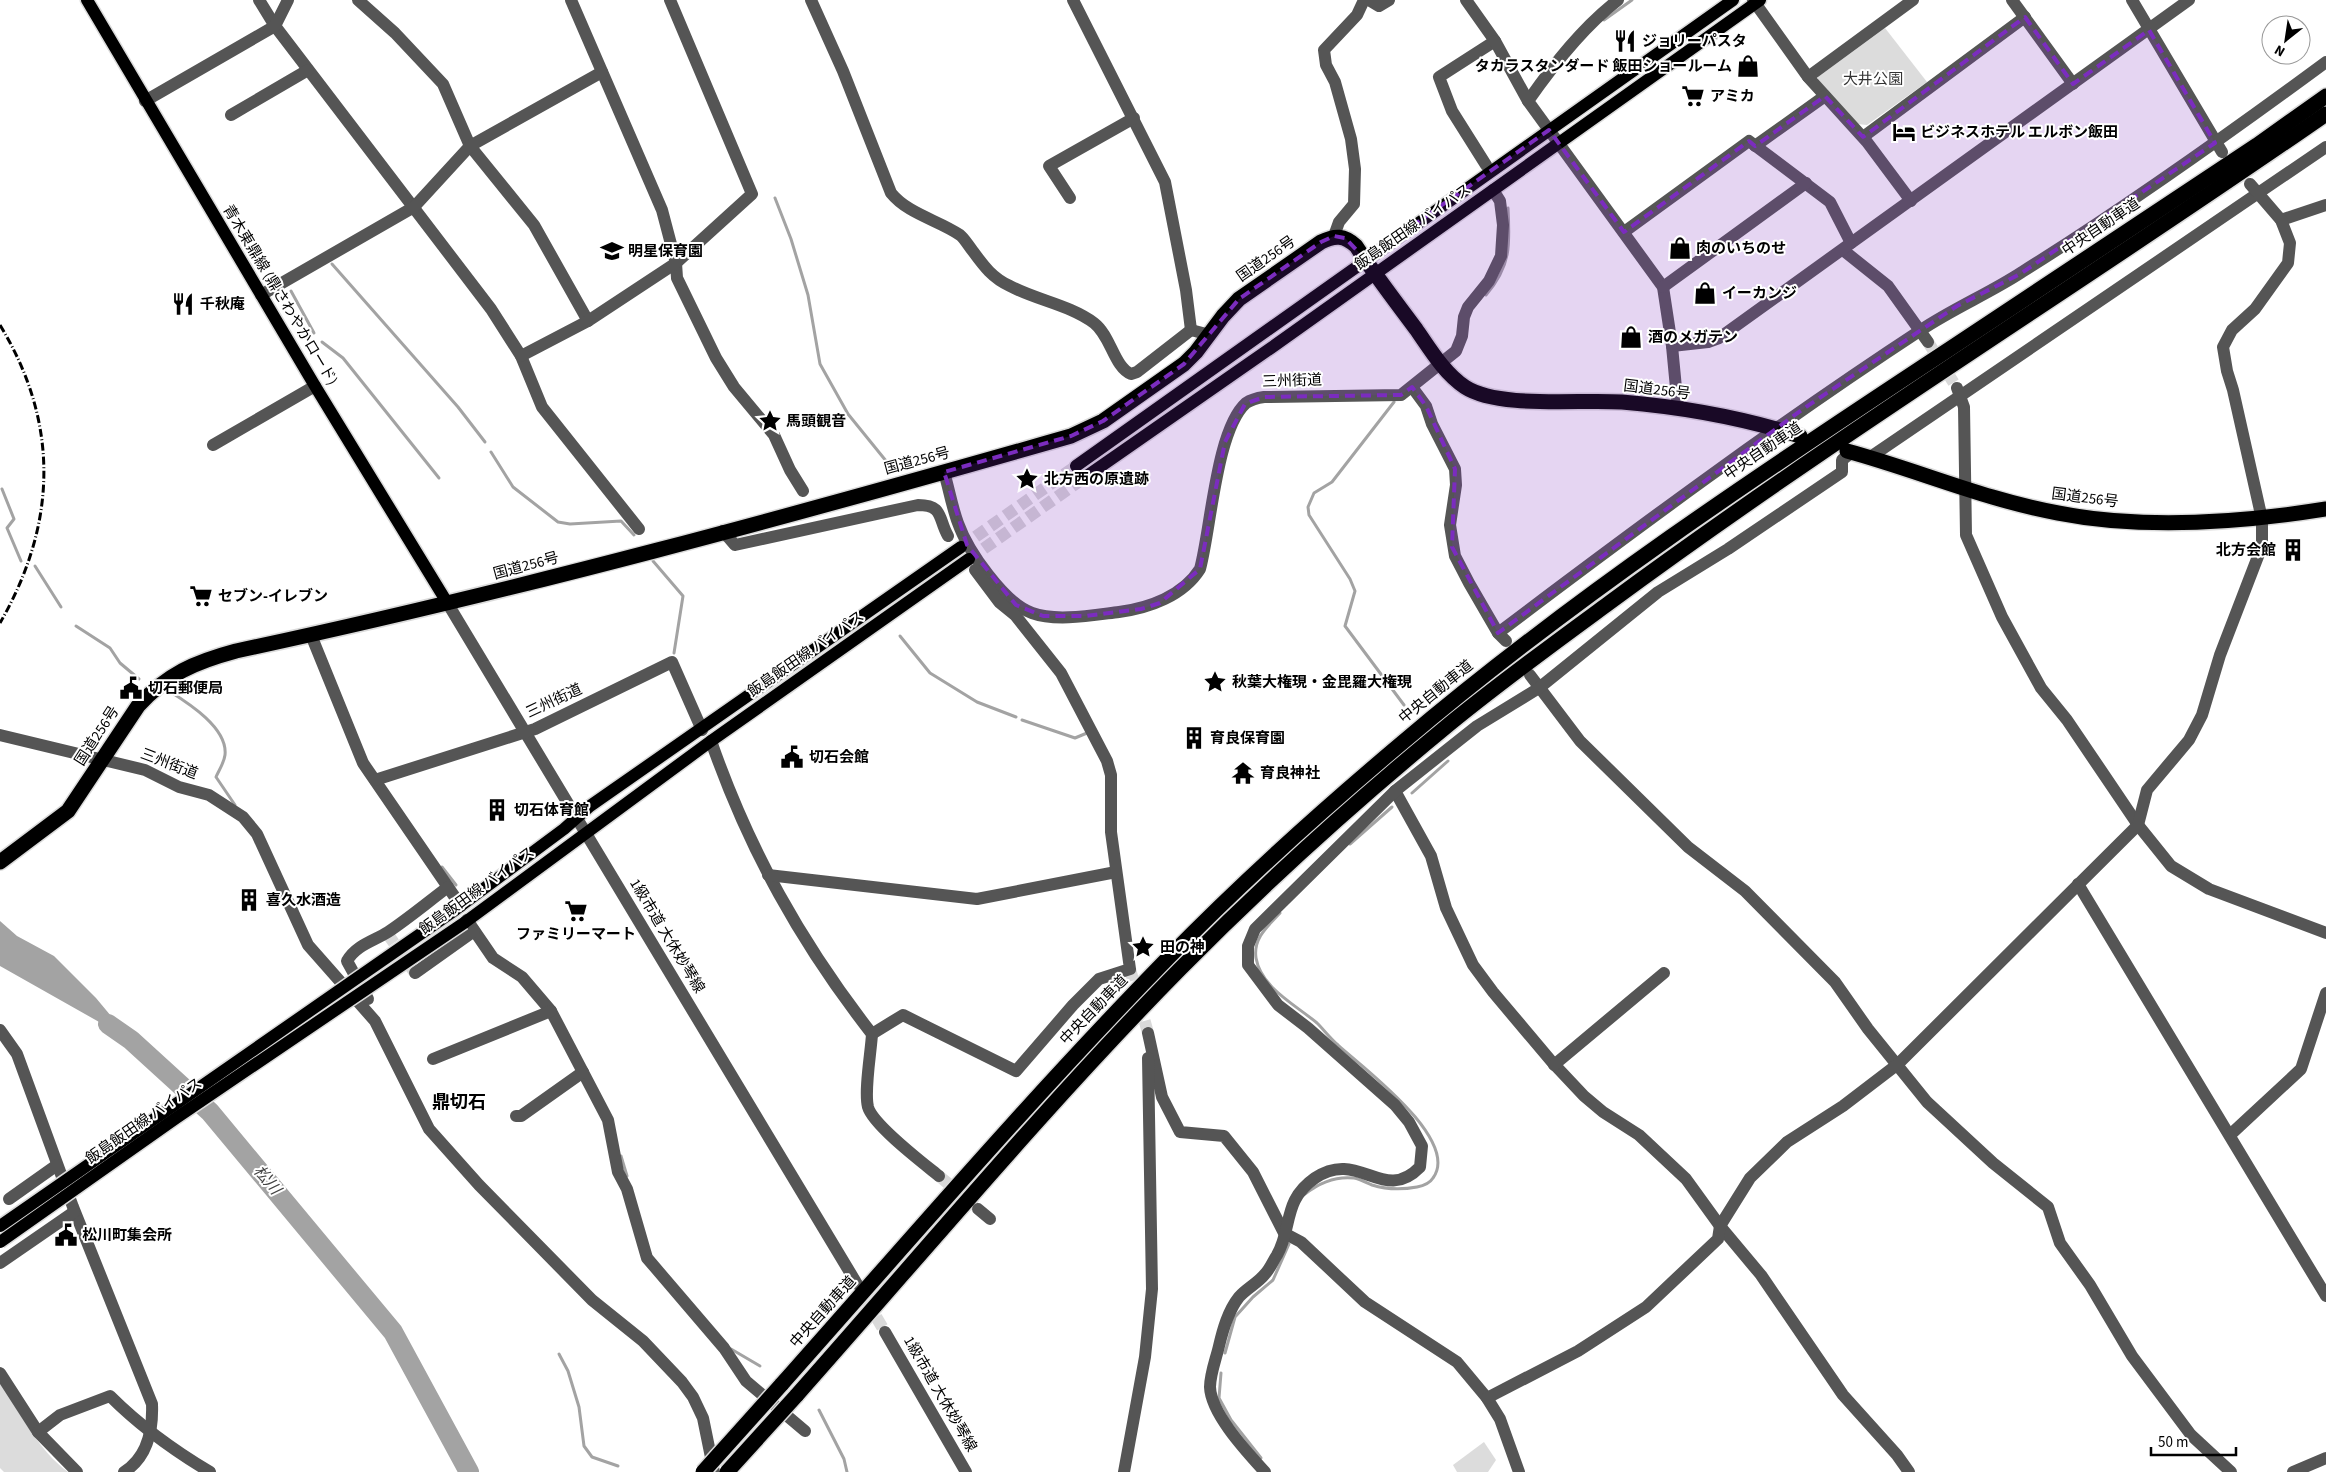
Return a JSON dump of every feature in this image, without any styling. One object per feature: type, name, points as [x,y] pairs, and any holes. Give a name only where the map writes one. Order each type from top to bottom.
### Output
[{"type":"highway","name":"中央自動車道","points":[[703,1472],[1060,1071],[1168,958],[1253,874],[1405,740],[1524,644],[1665,540],[1784,457],[2257,145],[2326,96]]},
{"type":"highway","points":[[726,1472],[796,1396],[1074,1082],[1180,969],[1264,886],[1351,807],[1443,729],[1655,569],[1796,468],[2112,260],[2326,114]]},
{"type":"highway","name":"国道256号","points":[[0,862],[68,811],[138,706],[150,692],[178,672],[211,658],[448,604],[944,472],[1071,436],[1103,421],[1184,364],[1239,299],[1321,242],[1334,236],[1351,241],[1441,364],[1464,386],[1493,398],[1620,402],[1678,409],[1776,428],[1800,436]]},
{"type":"highway","name":"国道256号","points":[[1849,452],[2029,507],[2096,519],[2168,522],[2262,519],[2326,510]]},
{"type":"main road","name":"青木東鼎線 (鼎さわやかロード)","points":[[87,0],[315,386],[448,604]]},
{"type":"main road","name":"飯島飯田線 バイパス","points":[[1076,466],[1732,0]]},
{"type":"main road","name":"飯島飯田線 バイパス","points":[[1084,478],[1493,190],[1756,1]]},
{"type":"main road","name":"飯島飯田線 バイパス","points":[[0,1226],[458,908],[576,818],[961,547]]},
{"type":"main road","name":"飯島飯田線 バイパス","points":[[0,1242],[176,1118],[468,924],[585,832],[711,741],[972,565]]},
{"type":"street","points":[[259,0],[275,26],[308,70],[492,309],[521,356],[542,407],[639,529]]},
{"type":"street","points":[[145,100],[275,26],[288,0]]},
{"type":"street","points":[[358,0],[395,33],[444,84],[470,146],[534,224],[588,321]]},
{"type":"street","points":[[571,0],[662,210],[676,263],[677,278],[716,358],[734,387],[774,435],[790,470],[803,492]]},
{"type":"street","points":[[521,356],[588,321],[676,263],[713,227],[752,194],[670,0]]},
{"type":"street","points":[[1073,0],[1166,182],[1186,290],[1191,330]]},
{"type":"street","points":[[1334,236],[1338,222],[1354,204],[1356,169],[1351,139],[1335,82],[1326,65],[1324,50],[1357,16],[1364,0]]},
{"type":"street","points":[[1369,0],[1379,6],[1388,0]]},
{"type":"street","points":[[1466,0],[1495,41],[1528,101],[1663,287],[1672,346],[1678,409]]},
{"type":"street","points":[[1528,101],[1558,60],[1605,10],[1618,0]]},
{"type":"street","points":[[1808,77],[1913,0]]},
{"type":"street","points":[[2012,0],[2073,84]]},
{"type":"street","points":[[2132,0],[2148,30],[2219,147]]},
{"type":"street","points":[[1672,346],[1708,342],[1719,338],[2189,0]]},
{"type":"street","points":[[1756,1],[1808,77],[1863,137],[1911,201]]},
{"type":"street","points":[[816,2],[891,193],[899,202],[961,236],[991,275],[1009,286],[1079,314],[1095,324],[1112,346],[1121,369],[1125,372],[1131,374],[1137,372],[1191,330]]},
{"type":"street","points":[[1863,137],[2025,17]]},
{"type":"street","points":[[1486,165],[1469,141],[1452,111],[1439,77],[1495,41]]},
{"type":"street","points":[[1412,387],[1426,406],[1432,424],[1455,469],[1456,485],[1450,525],[1452,547],[1469,583],[1502,637],[1625,537],[1776,428],[1957,306],[2020,274],[2219,147],[2326,62]]},
{"type":"street","points":[[231,115],[308,70]]},
{"type":"street","points":[[261,295],[414,207],[470,146],[602,72]]},
{"type":"street","points":[[1755,146],[1825,96]]},
{"type":"street","points":[[1070,198],[1049,166],[1134,118]]},
{"type":"street","points":[[1624,232],[1749,141],[1806,182],[1830,202],[1847,246],[1888,286],[1928,342]]},
{"type":"street","points":[[1869,458],[1958,393],[2254,189],[2326,147]]},
{"type":"street","points":[[1663,287],[1806,182]]},
{"type":"street","points":[[1487,1398],[1578,1351],[1646,1307],[1718,1239],[1720,1226],[1750,1178],[1788,1142],[1843,1106],[1898,1064],[2138,824],[2147,790],[2161,771],[2189,740],[2202,715],[2220,655],[2262,546],[2262,519],[2233,390],[2226,371],[2223,347],[2232,330],[2255,309],[2288,263],[2290,243],[2281,220],[2254,189]]},
{"type":"street","name":"三州街道","points":[[944,472],[958,523],[967,545],[1000,589],[1016,605],[1031,613],[1043,616],[1086,616],[1141,609],[1160,603],[1195,577],[1202,560],[1225,442],[1245,404],[1253,399],[1264,398],[1401,395],[1456,351],[1462,336],[1464,317],[1468,308],[1489,281],[1501,256],[1503,224],[1500,201],[1493,190]]},
{"type":"street","points":[[2281,220],[2326,205]]},
{"type":"street","points":[[1191,330],[1210,335]]},
{"type":"street","points":[[213,444],[315,386]]},
{"type":"street","points":[[1958,393],[1964,407],[1966,535],[2002,617],[2041,688],[2067,720],[2138,824],[2171,866],[2209,889],[2326,933]]},
{"type":"street","points":[[1265,1472],[1220,1414],[1211,1396],[1210,1384],[1225,1322],[1239,1297],[1265,1274],[1279,1252],[1295,1198],[1315,1178],[1347,1168],[1360,1170],[1386,1182],[1397,1181],[1414,1173],[1420,1167],[1422,1146],[1409,1122],[1395,1104],[1308,1028],[1278,1005],[1248,965],[1248,946],[1255,929],[1395,791],[1477,726],[1539,688],[1658,592],[1728,549],[1842,472],[1842,460],[1849,452]]},
{"type":"street","points":[[723,531],[735,545],[918,505],[927,505],[940,514],[948,536]]},
{"type":"street","points":[[872,1034],[903,1015],[1016,1071],[1073,1005],[1099,979],[1130,969],[1111,832],[1111,775],[1107,761],[1062,673],[1015,615],[999,602],[972,565]]},
{"type":"street","name":"1級市道 大休妙琴線","points":[[448,604],[857,1284]]},
{"type":"street","points":[[311,635],[353,742],[375,780],[448,887],[458,908]]},
{"type":"street","name":"三州街道","points":[[375,780],[525,732],[672,662],[702,730]]},
{"type":"street","points":[[1530,675],[1580,742],[1688,847],[1745,892],[1835,982],[1868,1029],[1927,1102],[1993,1162],[2048,1207],[2060,1243],[2090,1286],[2132,1356],[2191,1436],[2231,1472]]},
{"type":"street","name":"三州街道","points":[[0,735],[145,770],[179,787],[209,794],[243,817],[257,834],[308,945],[365,1008]]},
{"type":"street","points":[[711,741],[746,832],[768,876],[792,918],[847,1002],[872,1034],[868,1096],[870,1111],[880,1125],[939,1176]]},
{"type":"street","points":[[1395,791],[1431,856],[1446,908],[1473,965],[1554,1065],[1597,1107],[1639,1135],[1662,1154],[1686,1179],[1720,1226],[1761,1275],[1843,1395],[1897,1455],[1909,1472]]},
{"type":"street","points":[[768,876],[977,899],[1116,872]]},
{"type":"street","points":[[2078,884],[2326,1296]]},
{"type":"street","points":[[448,887],[387,933],[356,949],[349,957],[347,961],[369,1000],[365,1008],[375,1021],[430,1129],[448,1153],[592,1300],[643,1341],[682,1382],[693,1397],[703,1418],[714,1472]]},
{"type":"street","points":[[415,973],[468,924],[493,958],[522,977],[551,1011],[608,1120],[618,1172],[627,1189],[647,1258],[724,1348],[746,1380],[805,1431]]},
{"type":"street","points":[[1554,1065],[1664,973]]},
{"type":"street","points":[[2230,1135],[2301,1069],[2326,993]]},
{"type":"street","points":[[433,1059],[551,1011]]},
{"type":"street","points":[[0,1030],[17,1054],[74,1212],[152,1404],[152,1431],[147,1444],[139,1459],[124,1472]]},
{"type":"street","points":[[1124,1472],[1145,1357],[1152,1289],[1148,1033],[1162,1098],[1180,1132],[1224,1136],[1253,1172],[1284,1233],[1301,1242],[1364,1302],[1457,1362],[1487,1398],[1500,1419],[1520,1472]]},
{"type":"street","points":[[516,1116],[521,1116],[583,1072]]},
{"type":"street","points":[[9,1199],[57,1165]]},
{"type":"street","points":[[978,1209],[990,1219]]},
{"type":"street","points":[[0,1263],[74,1212]]},
{"type":"street","name":"1級市道 大休妙琴線","points":[[885,1332],[966,1472]]},
{"type":"street","points":[[0,1373],[38,1432],[77,1472]]},
{"type":"street","points":[[38,1432],[60,1415],[110,1396],[137,1423],[152,1431],[162,1442],[210,1472]]},
{"type":"street","points":[[2293,1472],[2326,1458]]},
{"type":"highlighted area","points":[[2025,17],[2073,84],[2149,30],[2215,143],[2020,274],[1957,306],[1803,409],[1498,633],[1452,547],[1455,469],[1426,406],[1412,387],[1401,395],[1264,397],[1245,404],[1225,442],[1200,569],[1160,603],[1141,609],[1086,616],[1043,616],[1016,605],[967,545],[944,472],[1071,436],[1103,421],[1184,364],[1239,299],[1321,242],[1334,236],[1345,238],[1365,259],[1549,130],[1624,232],[1749,141],[1755,146],[1825,96],[1863,137]]},
{"type":"green space","name":"大井公園","points":[[1885,28],[1927,82],[1867,125],[1857,124],[1818,81],[1818,77]]},
{"type":"green space","points":[[0,1382],[39,1442],[57,1463],[68,1472],[4,1472],[0,1468]]},
{"type":"green space","points":[[1484,1442],[1496,1460],[1488,1472],[1457,1472],[1453,1465]]},
{"type":"shaded area","points":[[0,921],[17,936],[54,956],[96,998],[131,1040],[0,966]]},
{"type":"waterway","points":[[1604,20],[1632,0]]},
{"type":"waterway","points":[[775,198],[791,239],[808,295],[820,364],[848,414],[895,472]]},
{"type":"waterway","points":[[1486,295],[1500,274],[1507,255],[1509,244],[1508,208]]},
{"type":"waterway","points":[[332,264],[458,407],[485,442]]},
{"type":"waterway","points":[[291,291],[314,333]]},
{"type":"waterway","points":[[322,342],[343,358],[439,478]]},
{"type":"waterway","points":[[1394,402],[1332,482],[1314,493],[1308,507],[1309,515],[1350,579],[1355,591],[1345,626],[1404,705]]},
{"type":"waterway","points":[[491,452],[513,487],[558,522],[570,524],[621,521],[634,535]]},
{"type":"waterway","points":[[2,489],[14,519],[7,528],[21,561]]},
{"type":"waterway","points":[[653,561],[683,596],[674,653]]},
{"type":"waterway","points":[[35,566],[61,607]]},
{"type":"waterway","points":[[76,626],[110,648],[120,663],[139,679]]},
{"type":"waterway","points":[[900,636],[930,673],[977,702],[1016,717]]},
{"type":"waterway","points":[[169,691],[196,709],[214,726],[220,735],[225,755],[223,764],[216,777],[235,805]]},
{"type":"waterway","points":[[1022,720],[1075,738],[1087,733]]},
{"type":"waterway","points":[[1412,793],[1448,761]]},
{"type":"waterway","points":[[1350,844],[1392,807]]},
{"type":"waterway","points":[[442,867],[456,885]]},
{"type":"waterway","points":[[1280,913],[1259,938],[1256,951],[1259,969],[1280,995],[1317,1023],[1405,1106],[1422,1125],[1433,1144],[1438,1162],[1432,1180],[1419,1187],[1389,1189],[1356,1179],[1341,1178],[1328,1181],[1305,1194]]},
{"type":"waterway","name":"松川","points":[[108,1024],[131,1040],[210,1112],[393,1332],[469,1472]]},
{"type":"waterway","points":[[621,1156],[627,1176]]},
{"type":"waterway","points":[[1225,1353],[1235,1317],[1253,1297],[1273,1280],[1289,1244]]},
{"type":"waterway","points":[[731,1349],[760,1366]]},
{"type":"waterway","points":[[559,1354],[568,1371],[579,1407],[584,1446],[592,1457],[618,1466]]},
{"type":"waterway","points":[[1221,1373],[1219,1398],[1231,1420],[1261,1458]]},
{"type":"waterway","points":[[819,1410],[844,1459],[847,1472]]},
{"type":"tunnel","points":[[1928,342],[1957,388]]},
{"type":"tunnel","points":[[961,547],[1076,466]]},
{"type":"tunnel","points":[[969,559],[1084,478]]},
{"type":"tunnel","points":[[387,933],[415,973]]},
{"type":"tunnel","points":[[1130,969],[1148,1033]]},
{"type":"tunnel","points":[[939,1176],[975,1206]]},
{"type":"tunnel","points":[[858,1286],[885,1332]]},
{"type":"railway","points":[[0,325],[20,362],[33,399],[41,437],[44,474],[41,511],[32,549],[19,586],[0,623]]},
{"type":"place","name":"ジョリーパスタ","points":[[1625,41]]},
{"type":"place","name":"タカラスタンダード 飯田ショールーム","points":[[1748,66]]},
{"type":"place","name":"アミカ","points":[[1693,96]]},
{"type":"place","name":"ビジネスホテル エルボン飯田","points":[[1904,132]]},
{"type":"place","name":"肉のいちのせ","points":[[1680,248]]},
{"type":"place","name":"明星保育園","points":[[612,251]]},
{"type":"place","name":"イーカンジ","points":[[1705,293]]},
{"type":"place","name":"千秋庵","points":[[183,304]]},
{"type":"place","name":"酒のメガテン","points":[[1631,337]]},
{"type":"place","name":"馬頭観音","points":[[770,421]]},
{"type":"place","name":"北方西の原遺跡","points":[[1027,479]]},
{"type":"place","name":"北方会館","points":[[2293,550]]},
{"type":"place","name":"セブン-イレブン","points":[[201,596]]},
{"type":"place","name":"秋葉大権現・金毘羅大権現","points":[[1215,682]]},
{"type":"place","name":"切石郵便局","points":[[131,688]]},
{"type":"place","name":"育良保育園","points":[[1194,738]]},
{"type":"place","name":"切石会館","points":[[792,757]]},
{"type":"place","name":"育良神社","points":[[1243,773]]},
{"type":"place","name":"切石体育館","points":[[497,810]]},
{"type":"place","name":"喜久水酒造","points":[[249,900]]},
{"type":"place","name":"ファミリーマート","points":[[576,911]]},
{"type":"place","name":"田の神","points":[[1143,947]]},
{"type":"place","name":"松川町集会所","points":[[66,1235]]},
{"type":"district","name":"鼎切石","points":[[459,1102]]}]
